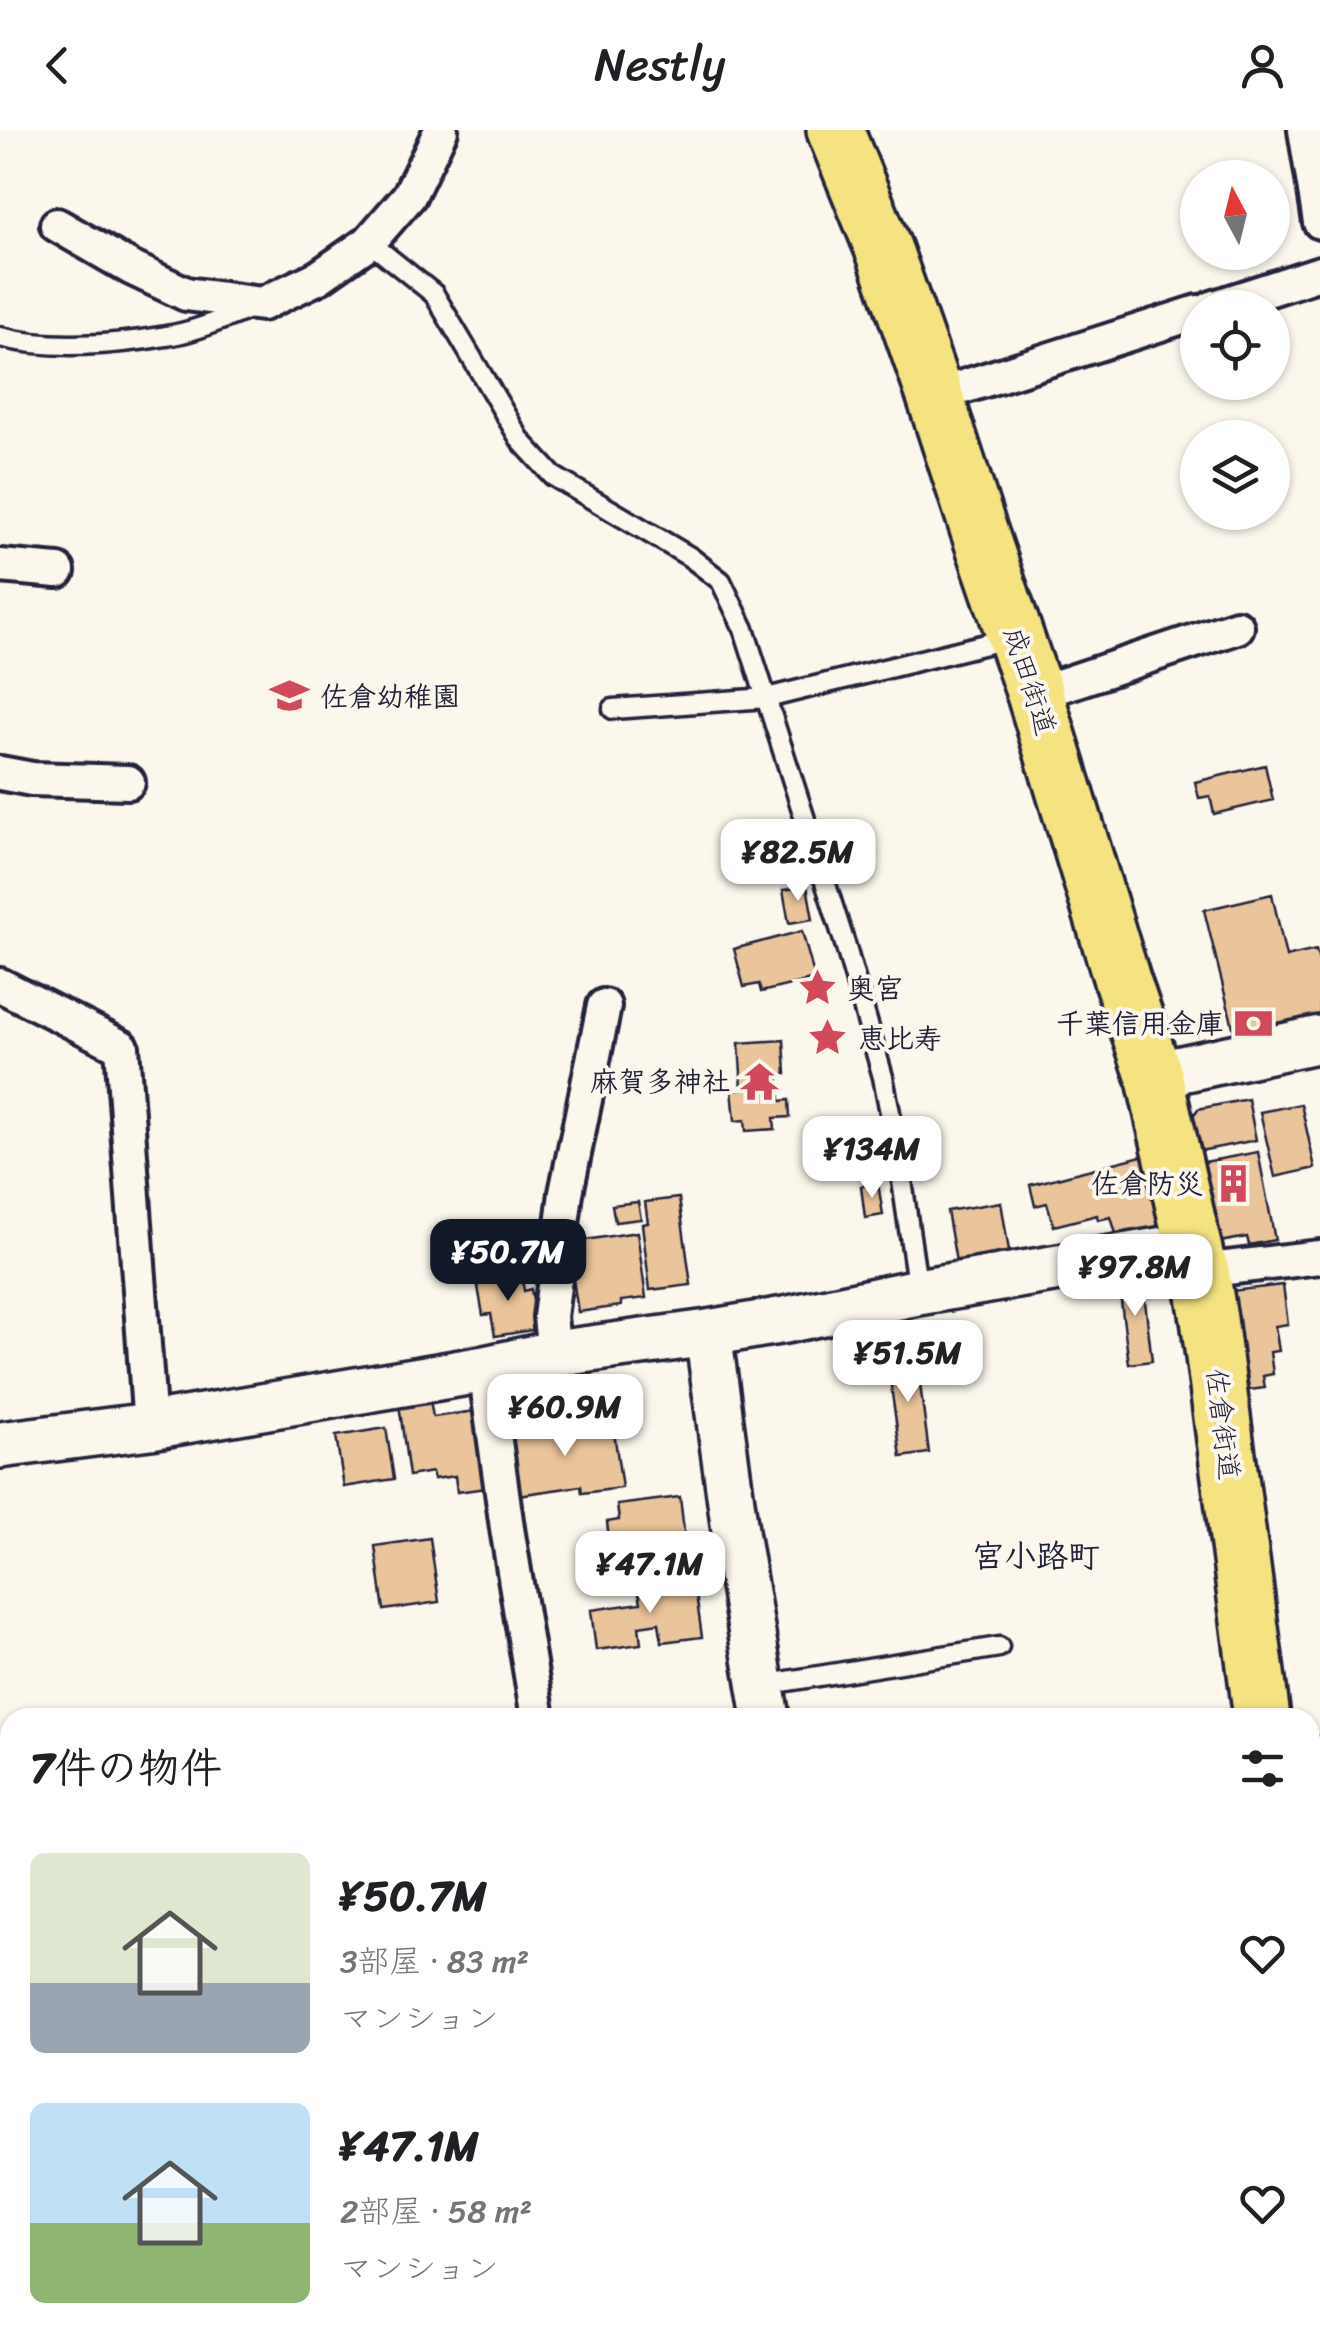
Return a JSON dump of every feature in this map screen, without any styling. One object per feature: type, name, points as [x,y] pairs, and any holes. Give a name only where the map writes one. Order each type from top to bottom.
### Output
[{"type":"highway","name":"成田街道","points":[[835,130],[885,253],[1017,636],[1154,1076]]},
{"type":"highway","name":"佐倉街道","points":[[1154,1076],[1197,1258],[1224,1420],[1261,1708]]},
{"type":"street","points":[[57,226],[186,294],[262,304],[319,277],[369,242],[409,196],[441,130]]},
{"type":"street","points":[[1305,130],[1320,222]]},
{"type":"street","points":[[1268,290],[1320,273]]},
{"type":"street","points":[[936,396],[1180,318]]},
{"type":"street","points":[[0,566],[58,571]]},
{"type":"street","points":[[1035,694],[1236,627]]},
{"type":"street","points":[[0,773],[32,779],[128,782]]},
{"type":"street","points":[[0,985],[122,1047],[150,1426]]},
{"type":"street","points":[[554,1354],[550,1317],[566,1194],[604,1006]]},
{"type":"street","points":[[1154,1076],[1320,1039]]},
{"type":"street","points":[[0,1445],[150,1426],[554,1354],[785,1320],[918,1292],[1197,1258],[1320,1257]]},
{"type":"street","points":[[708,1333],[763,1702]]},
{"type":"street","points":[[485,1369],[536,1708]]},
{"type":"lane","points":[[369,242],[434,294],[521,441],[553,476],[690,556],[722,581],[744,628],[767,698],[883,1077],[918,1292]]},
{"type":"lane","points":[[0,338],[89,344],[166,336],[262,304]]},
{"type":"lane","points":[[613,709],[767,698],[1017,636]]},
{"type":"lane","points":[[763,1702],[999,1646]]},
{"type":"building","points":[[1265,765],[1273,800],[1214,814],[1210,796],[1199,798],[1195,782]]},
{"type":"building","points":[[807,886],[813,919],[789,923],[783,890]]},
{"type":"building","points":[[1272,894],[1286,957],[1316,950],[1320,965],[1320,1022],[1237,1043],[1204,910]]},
{"type":"building","points":[[802,931],[815,979],[761,992],[759,984],[744,987],[734,949]]},
{"type":"building","name":"麻賀多神社","points":[[784,1040],[786,1074],[778,1074],[780,1101],[789,1100],[790,1117],[774,1118],[775,1129],[746,1131],[745,1120],[735,1121],[732,1089],[742,1089],[739,1043]]},
{"type":"building","points":[[1248,1099],[1256,1140],[1195,1152],[1189,1121],[1198,1109]]},
{"type":"building","points":[[1301,1104],[1315,1168],[1275,1177],[1260,1112]]},
{"type":"building","name":"佐倉防災","points":[[1258,1152],[1275,1240],[1249,1245],[1247,1237],[1215,1243],[1208,1212],[1214,1211],[1213,1204],[1207,1205],[1199,1163]]},
{"type":"building","points":[[1149,1154],[1169,1232],[1119,1244],[1111,1217],[1098,1220],[1097,1215],[1054,1226],[1047,1203],[1035,1206],[1030,1185]]},
{"type":"building","points":[[878,1183],[883,1215],[865,1218],[861,1186]]},
{"type":"building","points":[[679,1198],[691,1285],[650,1290],[642,1224],[648,1223],[645,1202]]},
{"type":"building","points":[[638,1202],[641,1219],[615,1222],[612,1205]]},
{"type":"building","points":[[1001,1202],[1010,1257],[957,1267],[947,1211]]},
{"type":"building","points":[[637,1232],[646,1298],[578,1312],[570,1259],[572,1242]]},
{"type":"building","points":[[521,1273],[524,1291],[531,1289],[538,1329],[495,1336],[491,1314],[483,1315],[477,1281]]},
{"type":"building","points":[[1142,1276],[1152,1361],[1129,1364],[1118,1278]]},
{"type":"building","points":[[1283,1285],[1288,1324],[1275,1326],[1279,1351],[1270,1352],[1273,1374],[1263,1376],[1265,1388],[1249,1390],[1247,1373],[1241,1373],[1231,1291]]},
{"type":"building","points":[[916,1354],[929,1453],[901,1457],[887,1358]]},
{"type":"building","points":[[557,1384],[561,1417],[511,1424],[507,1390]]},
{"type":"building","points":[[430,1400],[433,1417],[475,1411],[486,1488],[457,1492],[455,1476],[434,1479],[432,1472],[409,1476],[399,1404]]},
{"type":"building","points":[[592,1420],[594,1434],[614,1432],[622,1488],[582,1493],[581,1486],[518,1495],[509,1432]]},
{"type":"building","points":[[386,1428],[394,1479],[344,1487],[336,1436]]},
{"type":"building","points":[[680,1497],[687,1557],[612,1566],[607,1522],[619,1520],[617,1505]]},
{"type":"building","points":[[430,1538],[439,1602],[384,1610],[375,1546]]},
{"type":"building","points":[[694,1580],[702,1637],[662,1642],[659,1623],[639,1626],[641,1644],[596,1650],[591,1610],[641,1603],[638,1587]]},
{"type":"place","name":"佐倉幼稚園","points":[[290,696]]},
{"type":"place","name":"奥宮","points":[[817,988]]},
{"type":"place","name":"千葉信用金庫","points":[[1254,1023]]},
{"type":"place","name":"恵比寿","points":[[828,1038]]},
{"type":"place","name":"麻賀多神社","points":[[760,1081]]},
{"type":"place","name":"佐倉防災","points":[[1233,1183]]},
{"type":"district","name":"宮小路町","points":[[1036,1556]]}]
